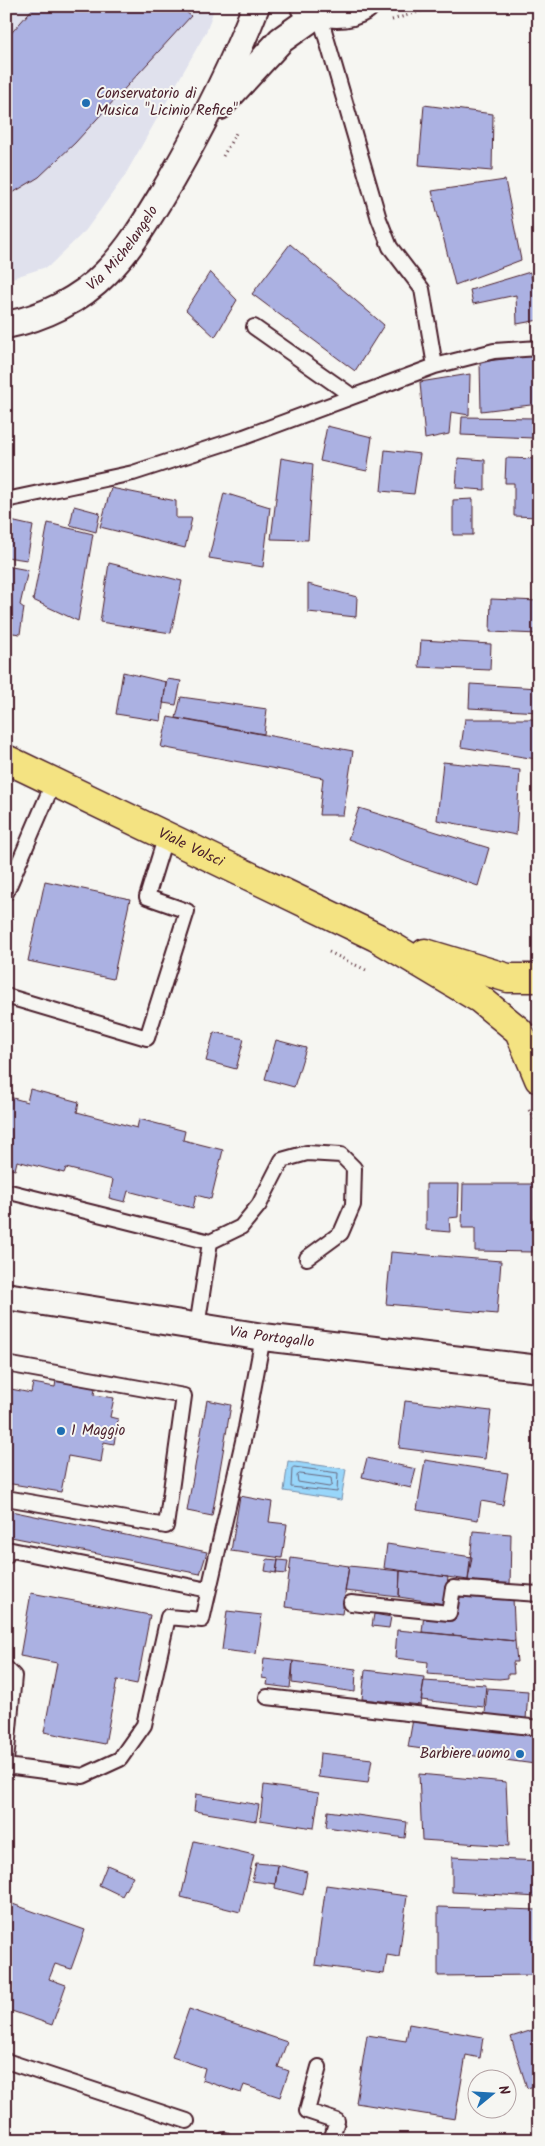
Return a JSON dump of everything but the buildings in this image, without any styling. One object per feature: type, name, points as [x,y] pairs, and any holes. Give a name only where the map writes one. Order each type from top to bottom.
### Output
[{"type":"main road","name":"Viale Volsci","points":[[6,759],[376,937],[480,999],[519,1031],[533,1091]]},
{"type":"main road","name":"Viale Volsci","points":[[376,937],[479,971],[508,978],[539,978]]},
{"type":"main road","points":[[539,1035],[539,1070]]},
{"type":"street","name":"Via Michelangelo","points":[[6,325],[37,316],[68,303],[106,274],[139,234],[200,129],[256,6]]},
{"type":"street","points":[[310,10],[340,15],[365,6]]},
{"type":"street","name":"Via Michelangelo","points":[[200,129],[267,53],[298,26],[310,10]]},
{"type":"street","name":"Via Portogallo","points":[[6,1296],[263,1337],[539,1369]]},
{"type":"lane","points":[[310,10],[390,248],[422,289],[436,366]]},
{"type":"lane","points":[[254,326],[352,396]]},
{"type":"lane","points":[[6,500],[133,473],[236,440],[436,366],[494,351],[539,348]]},
{"type":"lane","points":[[6,893],[54,781]]},
{"type":"lane","points":[[6,996],[147,1038],[187,912],[147,898],[166,835]]},
{"type":"lane","points":[[6,1191],[210,1242],[241,1228],[259,1205],[282,1160],[307,1153],[341,1155],[354,1168],[353,1205],[341,1233],[307,1258]]},
{"type":"lane","points":[[197,1327],[210,1242]]},
{"type":"lane","points":[[6,1766],[83,1776],[120,1759],[144,1725],[168,1617],[202,1620],[246,1428],[263,1337]]},
{"type":"lane","points":[[6,1364],[184,1396],[166,1526],[6,1498]]},
{"type":"lane","points":[[6,1556],[7,1549],[208,1590]]},
{"type":"lane","points":[[351,1603],[449,1613],[453,1588],[539,1594]]},
{"type":"lane","points":[[6,1668],[14,1676],[6,1761]]},
{"type":"lane","points":[[267,1697],[539,1728]]},
{"type":"lane","points":[[6,2061],[187,2121]]},
{"type":"lane","points":[[318,2068],[307,2111],[336,2121],[331,2140]]},
{"type":"path","points":[[324,950],[368,971]]},
{"type":"path","points":[[533,1091],[539,1125]]},
{"type":"shaded area","name":"Conservatorio di Musica \"Licinio Refice\"","points":[[6,6],[215,6],[207,30],[124,177],[86,230],[49,266],[6,280]]},
{"type":"water","points":[[288,1461],[346,1469],[341,1500],[284,1491]]},
{"type":"place","name":"Conservatorio di Musica \"Licinio Refice\"","points":[[86,103]]},
{"type":"place","name":"1 Maggio","points":[[61,1431]]},
{"type":"place","name":"Barbiere uomo","points":[[520,1754]]}]
